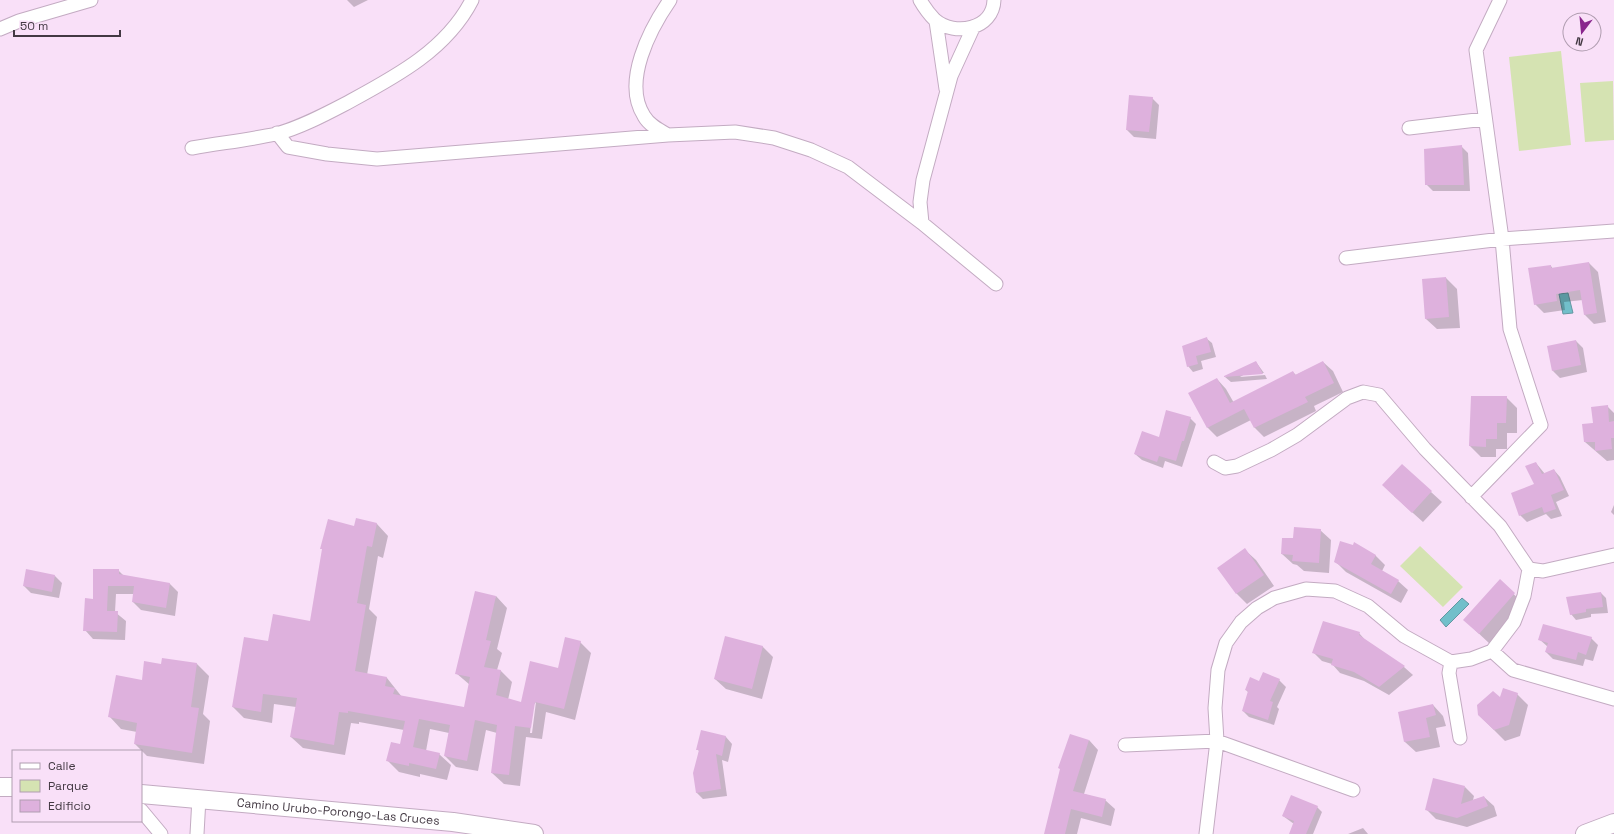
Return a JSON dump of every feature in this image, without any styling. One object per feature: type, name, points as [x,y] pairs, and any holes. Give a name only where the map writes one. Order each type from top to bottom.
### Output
[{"type":"main road","points":[[0,787],[12,788]]},
{"type":"main road","name":"Camino Urubo-Porongo-Las Cruces","points":[[142,794],[453,822],[534,834]]},
{"type":"main road","points":[[1585,834],[1614,823]]},
{"type":"street","points":[[0,29],[19,21],[92,0]]},
{"type":"street","points":[[192,148],[277,133],[324,114],[394,78],[436,46],[466,10],[472,0]]},
{"type":"street","points":[[668,135],[654,128],[644,117],[637,103],[636,88],[642,50],[670,0]]},
{"type":"street","points":[[920,0],[936,21],[952,28],[963,30],[974,28],[983,22],[990,14],[994,0]]},
{"type":"street","points":[[1471,497],[1541,425],[1510,329],[1502,239],[1476,50],[1500,0]]},
{"type":"street","points":[[936,21],[946,92]]},
{"type":"street","points":[[922,223],[920,202],[923,180],[946,92],[951,76],[974,28]]},
{"type":"street","points":[[1409,128],[1485,120]]},
{"type":"street","points":[[277,133],[288,147],[327,154],[377,159],[668,135],[735,132],[774,138],[811,150],[848,167],[922,223],[996,284]]},
{"type":"street","points":[[1346,258],[1502,239],[1614,231]]},
{"type":"street","points":[[1206,834],[1217,741],[1215,708],[1218,670],[1226,643],[1241,622],[1257,608],[1274,598],[1306,589],[1335,591],[1368,606],[1404,636],[1451,662],[1471,659],[1492,651],[1514,622],[1524,596],[1529,569],[1500,526],[1425,449],[1379,395],[1363,392],[1346,398],[1297,435],[1271,450],[1237,466],[1224,468],[1214,462]]},
{"type":"street","points":[[1529,569],[1544,571],[1614,555]]},
{"type":"street","points":[[1492,651],[1514,670],[1614,699]]},
{"type":"street","points":[[1451,662],[1449,673],[1460,738]]},
{"type":"street","points":[[1125,745],[1217,741],[1353,790]]},
{"type":"street","points":[[197,834],[199,798]]},
{"type":"street","points":[[142,811],[161,834]]},
{"type":"green space","points":[[1561,51],[1571,145],[1519,151],[1509,57]]},
{"type":"green space","points":[[1613,81],[1614,140],[1585,142],[1580,83]]},
{"type":"green space","points":[[1420,546],[1463,587],[1443,607],[1400,566]]},
{"type":"water","points":[[1568,293],[1573,313],[1563,314],[1559,294]]},
{"type":"water","points":[[1462,598],[1469,604],[1446,627],[1440,620]]},
{"type":"building","points":[[1129,95],[1153,97],[1149,132],[1126,130]]},
{"type":"building","points":[[1462,145],[1464,185],[1425,185],[1424,149]]},
{"type":"building","points":[[1589,262],[1597,313],[1584,315],[1580,290],[1556,294],[1557,301],[1534,305],[1528,268],[1551,265],[1551,268]]},
{"type":"building","points":[[1446,277],[1449,317],[1425,319],[1422,279]]},
{"type":"building","points":[[1207,337],[1211,352],[1196,356],[1198,364],[1187,367],[1182,346]]},
{"type":"building","points":[[1576,340],[1581,365],[1552,371],[1547,346]]},
{"type":"building","points":[[1256,361],[1263,374],[1224,377],[1224,376]]},
{"type":"building","points":[[1323,361],[1334,383],[1305,397],[1308,402],[1254,428],[1244,409],[1207,428],[1188,393],[1217,378],[1230,403],[1293,371],[1295,375]]},
{"type":"building","points":[[1471,396],[1507,396],[1506,423],[1497,423],[1497,439],[1486,439],[1486,447],[1469,446]]},
{"type":"building","points":[[1608,405],[1609,422],[1614,421],[1614,438],[1611,438],[1612,449],[1595,451],[1595,442],[1584,442],[1582,424],[1593,423],[1591,407]]},
{"type":"building","points":[[1166,410],[1191,417],[1176,461],[1159,456],[1157,462],[1134,454],[1142,431],[1159,437]]},
{"type":"building","points":[[1536,462],[1542,474],[1554,469],[1564,490],[1551,495],[1556,509],[1544,513],[1542,507],[1519,516],[1511,493],[1534,484],[1525,466]]},
{"type":"building","points":[[1402,464],[1432,491],[1412,513],[1382,485]]},
{"type":"building","points":[[356,518],[377,523],[372,547],[367,546],[357,603],[366,605],[355,671],[387,677],[385,686],[395,688],[393,694],[464,707],[470,677],[455,674],[475,591],[496,596],[486,640],[491,641],[484,667],[501,670],[496,695],[521,702],[530,661],[558,668],[565,637],[581,641],[564,709],[535,702],[531,728],[515,726],[509,775],[491,773],[497,725],[475,720],[467,761],[444,756],[450,725],[419,719],[413,747],[440,753],[436,769],[409,763],[409,766],[386,761],[391,742],[400,744],[405,721],[348,711],[348,713],[339,712],[334,745],[290,737],[297,698],[263,694],[261,712],[232,707],[244,637],[268,641],[273,614],[310,621],[322,549],[320,549],[328,519],[354,526]]},
{"type":"building","points":[[1294,527],[1321,529],[1319,563],[1292,561],[1293,555],[1281,554],[1282,538],[1293,538]]},
{"type":"building","points":[[1340,541],[1353,545],[1354,542],[1376,555],[1371,564],[1399,580],[1391,594],[1334,562]]},
{"type":"building","points":[[1245,548],[1264,575],[1236,594],[1217,568]]},
{"type":"building","points":[[26,569],[55,575],[52,592],[23,586]]},
{"type":"building","points":[[93,569],[119,569],[119,574],[170,583],[166,608],[132,602],[134,586],[108,586],[107,611],[118,611],[117,632],[83,631],[85,598],[93,599]]},
{"type":"building","points":[[1500,579],[1515,593],[1479,634],[1463,620]]},
{"type":"building","points":[[1601,592],[1603,607],[1586,609],[1586,612],[1570,615],[1566,597]]},
{"type":"building","points":[[1323,621],[1360,632],[1359,635],[1405,666],[1379,687],[1354,672],[1331,665],[1333,659],[1312,653]]},
{"type":"building","points":[[1543,624],[1592,637],[1586,655],[1578,652],[1576,660],[1545,652],[1548,643],[1538,640]]},
{"type":"building","points":[[725,636],[763,646],[752,689],[714,679]]},
{"type":"building","points":[[162,658],[197,663],[191,707],[199,708],[192,753],[134,744],[137,723],[108,717],[116,675],[142,680],[144,661],[161,664]]},
{"type":"building","points":[[1263,672],[1280,679],[1270,701],[1273,702],[1268,720],[1242,711],[1248,691],[1245,690],[1250,677],[1259,681]]},
{"type":"building","points":[[1503,688],[1518,693],[1509,725],[1494,730],[1478,715],[1477,705],[1493,691],[1500,697]]},
{"type":"building","points":[[1433,704],[1436,715],[1426,718],[1430,737],[1404,742],[1398,712]]},
{"type":"building","points":[[701,730],[726,736],[722,756],[716,754],[721,789],[696,793],[693,773],[699,750],[696,750]]},
{"type":"building","points":[[1070,734],[1089,740],[1073,791],[1106,799],[1102,817],[1071,809],[1065,834],[1044,834],[1060,769],[1058,768]]},
{"type":"building","points":[[1433,778],[1465,786],[1461,804],[1484,796],[1488,806],[1457,818],[1425,810]]},
{"type":"building","points":[[1291,795],[1318,806],[1306,834],[1289,834],[1294,821],[1282,816]]}]
